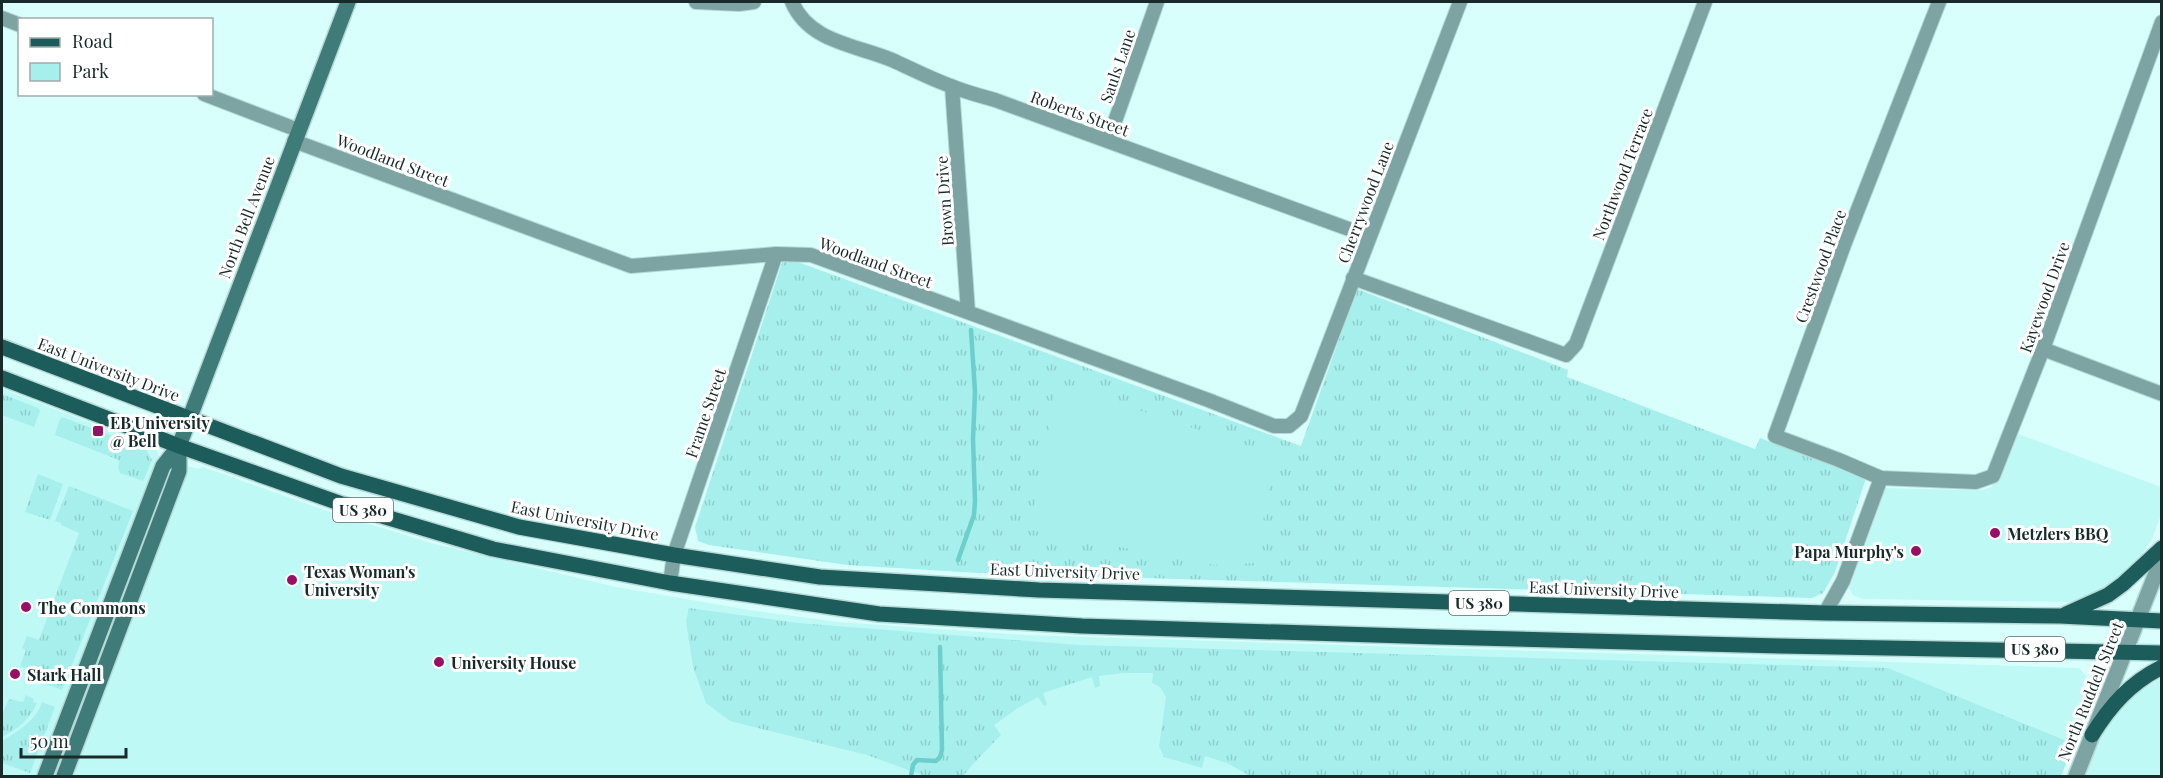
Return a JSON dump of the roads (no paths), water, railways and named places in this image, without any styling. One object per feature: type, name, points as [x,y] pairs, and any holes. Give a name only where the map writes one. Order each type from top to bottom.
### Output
[{"type":"main road","name":"North Bell Avenue","points":[[45,777],[163,466],[179,446],[348,2]]},
{"type":"main road","name":"East University Drive","points":[[2,347],[341,476],[519,527],[674,555],[820,577],[1039,590],[1825,614],[2060,616],[2162,621]]},
{"type":"main road","name":"US 380","points":[[2,378],[179,446],[342,504],[493,549],[670,583],[879,614],[1082,626],[1780,646],[2162,653]]},
{"type":"main road","name":"North Bell Avenue","points":[[64,777],[179,471],[179,446]]},
{"type":"main road","points":[[2060,616],[2109,595],[2162,548]]},
{"type":"main road","points":[[2092,735],[2114,703],[2148,674],[2162,667]]},
{"type":"street","points":[[696,2],[739,4],[754,2]]},
{"type":"street","name":"Roberts Street","points":[[792,2],[797,13],[807,24],[840,44],[889,59],[952,87],[1108,141],[1357,232],[1370,239]]},
{"type":"street","name":"Sauls Lane","points":[[1108,141],[1157,2]]},
{"type":"street","name":"Cherrywood Lane","points":[[1301,416],[1460,2]]},
{"type":"street","name":"Northwood Terrace","points":[[1353,278],[1566,355],[1576,344],[1705,2]]},
{"type":"street","name":"Crestwood Place","points":[[1881,478],[1775,436],[1844,245],[1939,2]]},
{"type":"street","points":[[2,18],[18,24]]},
{"type":"street","name":"Kayewood Drive","points":[[1881,478],[1976,482],[1993,476],[2043,349],[2162,22]]},
{"type":"street","name":"Brown Drive","points":[[952,87],[968,312]]},
{"type":"street","name":"Woodland Street","points":[[208,96],[296,135],[631,266],[776,254],[811,255],[1274,426],[1289,426],[1301,416]]},
{"type":"street","name":"Frame Street","points":[[670,583],[674,555],[776,254]]},
{"type":"street","points":[[2043,349],[2162,393]]},
{"type":"street","points":[[1825,614],[1843,581],[1881,478]]},
{"type":"street","name":"North Ruddell Street","points":[[2076,777],[2162,558]]},
{"type":"waterway","points":[[958,560],[974,515],[975,501],[973,439],[975,392],[971,330]]},
{"type":"waterway","points":[[911,776],[913,765],[917,760],[936,761],[942,750],[940,647]]},
{"type":"place","name":"EB University @ Bell","points":[[98,431]]},
{"type":"place","name":"Metzlers BBQ","points":[[1995,533]]},
{"type":"place","name":"Papa Murphy's","points":[[1916,551]]},
{"type":"place","name":"Texas Woman's University","points":[[292,580]]},
{"type":"place","name":"The Commons","points":[[26,607]]},
{"type":"place","name":"University House","points":[[439,662]]},
{"type":"place","name":"Stark Hall","points":[[15,674]]}]
